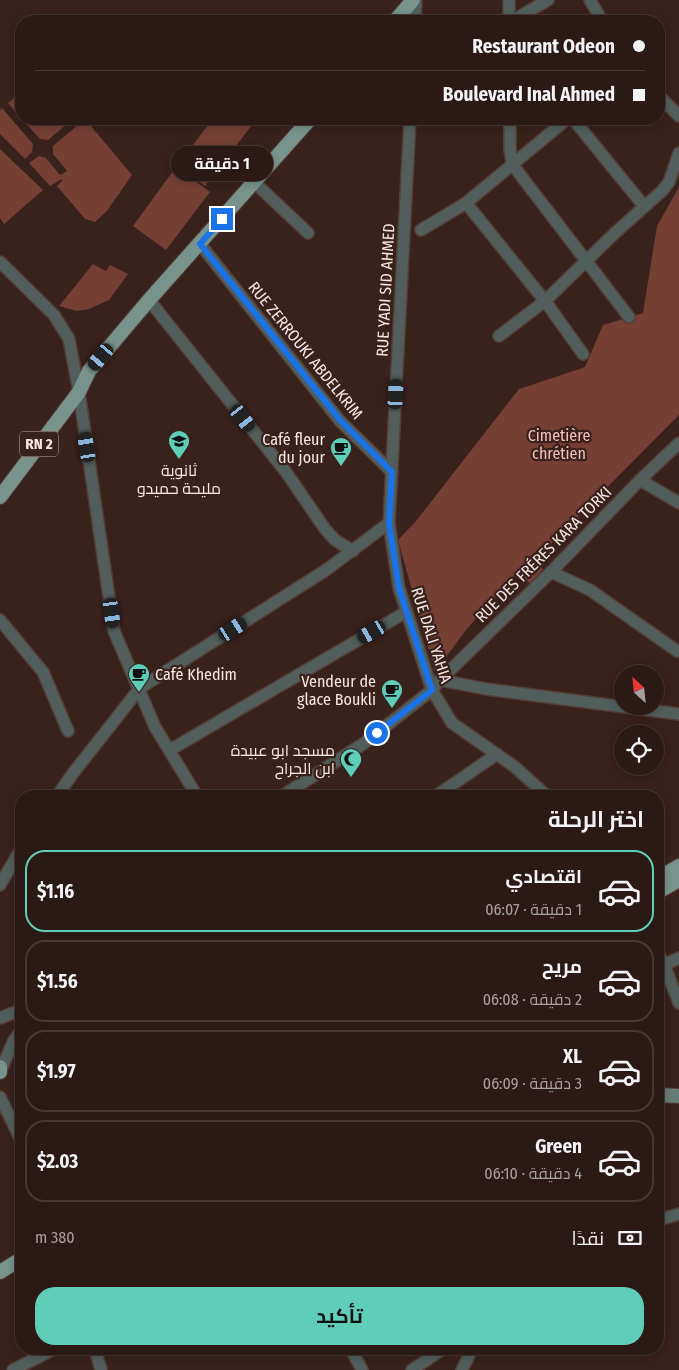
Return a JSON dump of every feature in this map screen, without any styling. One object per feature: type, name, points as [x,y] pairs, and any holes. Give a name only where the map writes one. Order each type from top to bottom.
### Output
[{"type":"main road","points":[[401,15],[415,0]]},
{"type":"main road","name":"RN 2","points":[[0,497],[79,392],[90,372],[149,300],[305,125]]},
{"type":"main road","points":[[664,875],[679,866]]},
{"type":"main road","points":[[664,889],[679,880]]},
{"type":"main road","points":[[0,1067],[0,1072]]},
{"type":"main road","points":[[664,1095],[679,1096]]},
{"type":"main road","points":[[0,1262],[15,1253]]},
{"type":"main road","points":[[0,1272],[15,1262]]},
{"type":"street","points":[[415,0],[415,15]]},
{"type":"street","points":[[509,0],[510,15]]},
{"type":"street","points":[[521,15],[548,0]]},
{"type":"street","points":[[590,0],[599,15]]},
{"type":"street","points":[[665,102],[679,116]]},
{"type":"street","name":"RUE YADI SID AHMED","points":[[389,523],[410,125]]},
{"type":"street","points":[[510,125],[512,164],[629,317]]},
{"type":"street","points":[[421,230],[466,203],[560,125]]},
{"type":"street","points":[[578,125],[644,206]]},
{"type":"street","points":[[499,336],[545,301],[662,191],[669,182],[679,153]]},
{"type":"street","points":[[254,183],[308,233]]},
{"type":"street","points":[[466,203],[545,301],[583,354]]},
{"type":"street","name":"RUE ZERROUKI ABDELKRIM","points":[[200,244],[340,420],[392,472]]},
{"type":"street","points":[[0,262],[54,315],[69,339],[79,392],[114,631],[140,688],[155,727],[193,790]]},
{"type":"street","points":[[149,300],[280,465],[325,529],[335,540],[353,551]]},
{"type":"street","name":"RUE DES FRÉRES KARA TORKI","points":[[294,790],[363,744],[432,690],[679,443]]},
{"type":"street","points":[[640,480],[679,503]]},
{"type":"street","points":[[61,790],[140,688],[326,570],[389,523]]},
{"type":"street","name":"RUE DALI YAHIA","points":[[389,523],[399,588],[432,690],[452,723],[515,767],[540,790]]},
{"type":"street","points":[[552,572],[590,590],[678,651]]},
{"type":"street","points":[[170,750],[406,612]]},
{"type":"street","points":[[0,620],[43,672],[68,731]]},
{"type":"street","points":[[440,680],[486,690],[679,714]]},
{"type":"street","points":[[445,790],[497,754]]},
{"type":"street","points":[[0,885],[15,859]]},
{"type":"street","points":[[679,958],[664,965],[679,1004]]},
{"type":"street","points":[[0,1018],[15,1012]]},
{"type":"street","points":[[0,1072],[15,1039]]},
{"type":"street","points":[[0,1096],[15,1127]]},
{"type":"street","points":[[664,1218],[679,1214]]},
{"type":"street","points":[[13,1370],[42,1355]]},
{"type":"street","points":[[97,1355],[101,1370]]},
{"type":"street","points":[[354,1355],[362,1370]]},
{"type":"street","points":[[412,1370],[434,1355]]},
{"type":"street","points":[[462,1370],[469,1355]]},
{"type":"green space","points":[[15,97],[15,111],[8,103]]},
{"type":"green space","points":[[2,108],[33,144],[32,152],[25,159],[0,134],[0,110]]},
{"type":"green space","points":[[27,125],[66,125],[48,140],[40,139]]},
{"type":"green space","points":[[78,125],[90,125],[132,175],[107,211],[95,222],[85,219],[57,186],[63,180],[50,186],[29,163],[39,156],[46,158],[60,175],[67,171],[53,154],[53,146]]},
{"type":"green space","points":[[208,125],[252,125],[205,186],[177,165]]},
{"type":"green space","points":[[0,149],[43,190],[4,224],[0,218]]},
{"type":"green space","points":[[176,167],[210,192],[166,250],[133,226]]},
{"type":"green space","name":"Cimetière chrétien","points":[[679,187],[679,415],[535,560],[543,569],[538,575],[541,578],[533,586],[517,572],[466,630],[435,672],[398,540],[416,521],[519,389],[585,367],[603,325],[643,313],[657,226]]},
{"type":"green space","points":[[93,264],[106,271],[110,265],[128,274],[109,300],[89,309],[77,311],[59,306]]},
{"type":"place","name":"ثانوية مليحة حميدو","points":[[179,460]]},
{"type":"place","name":"Café fleur du jour","points":[[341,467]]},
{"type":"place","name":"Café Khedim","points":[[139,693]]},
{"type":"place","name":"Vendeur de glace Boukli","points":[[392,709]]},
{"type":"place","name":"مسجد ابو عبيدة ابن الجراح","points":[[351,778]]},
{"type":"route","points":[[222,219],[200,244],[340,420],[392,472],[389,523],[399,588],[432,690],[377,733]]}]
